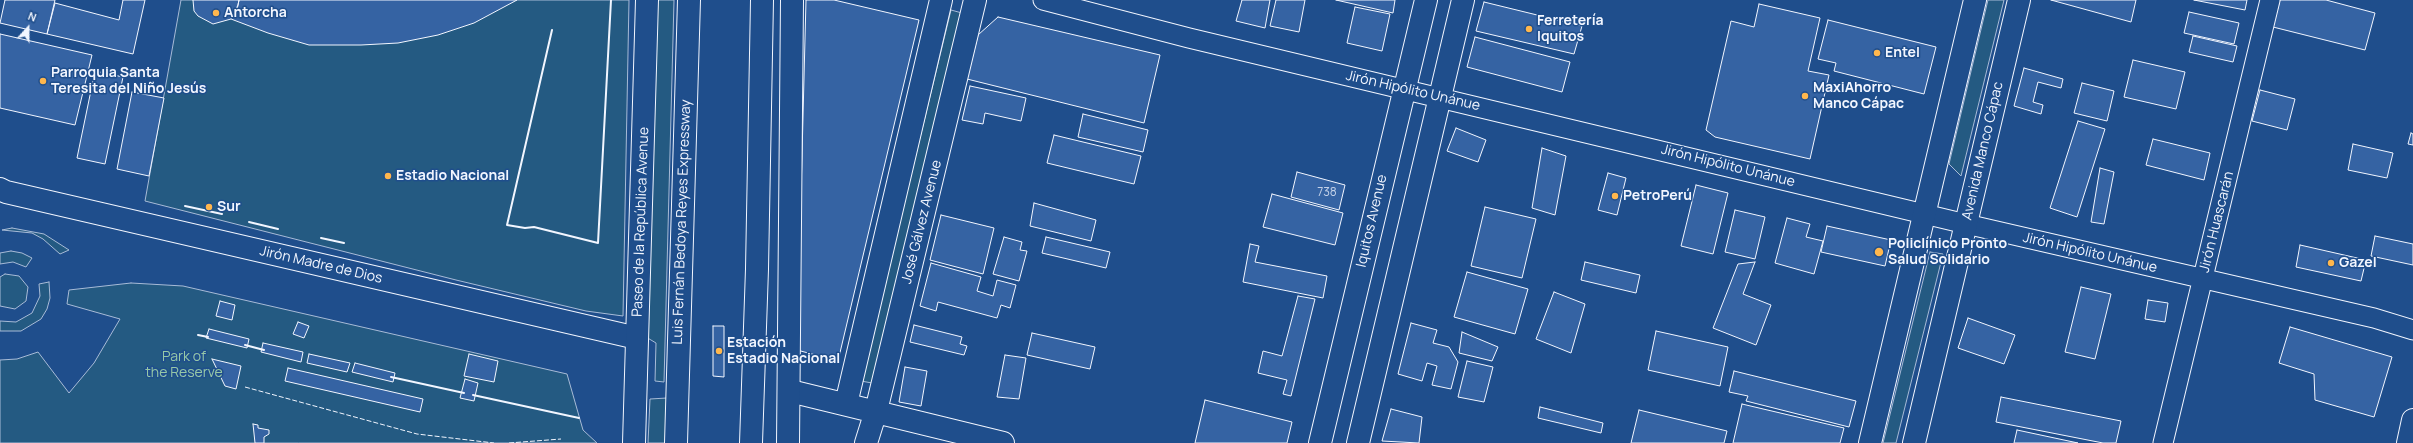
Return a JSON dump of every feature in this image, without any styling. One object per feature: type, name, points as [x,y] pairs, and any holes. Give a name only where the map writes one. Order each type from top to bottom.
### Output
[{"type":"main road","name":"Paseo de la República Avenue","points":[[634,443],[647,0]]},
{"type":"main road","name":"Luis Fernán Bedoya Reyes Expressway","points":[[676,443],[689,0]]},
{"type":"main road","points":[[751,443],[757,269],[762,0]]},
{"type":"main road","points":[[788,443],[790,392],[792,0]]},
{"type":"main road","points":[[846,404],[941,0]]},
{"type":"main road","name":"José Gálvez Avenue","points":[[866,443],[876,411],[975,0]]},
{"type":"main road","name":"Iquitos Avenue","points":[[1320,443],[1426,0]]},
{"type":"main road","points":[[1358,443],[1463,0]]},
{"type":"main road","points":[[1870,443],[1975,0]]},
{"type":"main road","name":"Avenida Manco Cápac","points":[[1914,443],[2019,0]]},
{"type":"main road","name":"Jirón Madre de Dios","points":[[2,192],[637,338]]},
{"type":"main road","points":[[790,392],[876,411],[1003,443]]},
{"type":"main road","points":[[2408,443],[2413,420]]},
{"type":"street","name":"Jirón Hipólito Unánue","points":[[1043,0],[1404,89],[1924,214],[2202,280],[2374,318],[2413,330]]},
{"type":"street","name":"Jirón Huascarán","points":[[2163,443],[2270,0]]},
{"type":"green space","name":"Estadio Nacional","points":[[181,0],[629,0],[623,316],[586,311],[456,280],[145,201]]},
{"type":"green space","points":[[655,0],[674,0],[664,382],[655,381],[656,343],[646,337]]},
{"type":"green space","points":[[1988,0],[2004,0],[1961,176],[1949,164]]},
{"type":"green space","points":[[951,10],[962,13],[872,383],[861,381]]},
{"type":"green space","points":[[12,228],[44,234],[69,250],[60,254],[43,239],[32,233],[2,230]]},
{"type":"green space","points":[[11,251],[22,253],[32,258],[26,267],[13,262],[0,264],[0,253]]},
{"type":"green space","points":[[1930,252],[1943,254],[1896,443],[1883,443]]},
{"type":"green space","points":[[5,274],[19,276],[28,287],[26,301],[15,309],[0,306],[0,277]]},
{"type":"green space","points":[[49,282],[50,298],[47,309],[41,319],[21,331],[0,331],[0,321],[16,322],[32,313],[40,296],[39,284]]},
{"type":"green space","name":"Park of the Reserve","points":[[131,283],[183,286],[567,374],[583,430],[597,443],[0,443],[0,360],[17,359],[38,352],[69,393],[94,363],[120,319],[67,304],[69,290]]},
{"type":"green space","points":[[667,398],[666,443],[648,443],[650,399]]},
{"type":"building","points":[[5,0],[55,0],[47,34],[0,23]]},
{"type":"building","points":[[123,0],[145,0],[133,54],[47,34],[55,3],[119,20]]},
{"type":"building","name":"Antorcha","points":[[193,0],[239,0],[231,19],[213,24],[198,16],[194,11]]},
{"type":"building","points":[[239,0],[517,0],[474,23],[438,35],[398,43],[309,45],[268,33],[231,19],[237,10]]},
{"type":"building","points":[[806,0],[834,0],[919,20],[838,361],[797,350]]},
{"type":"building","points":[[1242,0],[1270,0],[1265,28],[1236,21]]},
{"type":"building","points":[[1276,0],[1305,0],[1299,32],[1270,26]]},
{"type":"building","points":[[1336,0],[1395,0],[1393,13]]},
{"type":"building","points":[[2051,0],[2136,0],[2131,22]]},
{"type":"building","points":[[2194,0],[2247,0],[2245,10]]},
{"type":"building","points":[[2280,0],[2326,0],[2375,13],[2365,50],[2273,27]]},
{"type":"building","name":"Ferretería Iquitos","points":[[1484,2],[1582,26],[1574,54],[1476,31]]},
{"type":"building","points":[[1759,4],[1820,18],[1808,71],[1829,75],[1810,159],[1715,137],[1706,130],[1731,21],[1754,27]]},
{"type":"building","points":[[1355,7],[1390,14],[1382,51],[1347,43]]},
{"type":"building","points":[[2189,12],[2239,23],[2234,44],[2184,33]]},
{"type":"building","points":[[998,17],[1160,55],[1144,123],[967,79],[978,35]]},
{"type":"building","name":"Entel","points":[[1828,20],[1936,47],[1924,94],[1834,71],[1836,63],[1818,59]]},
{"type":"building","name":"Parroquia Santa Teresita del Niño Jesús","points":[[0,34],[92,55],[75,125],[0,108]]},
{"type":"building","points":[[2193,36],[2237,46],[2233,62],[2189,52]]},
{"type":"building","points":[[1475,37],[1570,62],[1562,92],[1467,67]]},
{"type":"building","points":[[2133,60],[2185,72],[2176,109],[2124,97]]},
{"type":"building","points":[[2024,68],[2063,79],[2061,88],[2038,82],[2033,102],[2043,105],[2041,114],[2014,106]]},
{"type":"building","points":[[95,71],[123,77],[105,164],[77,158]]},
{"type":"building","points":[[2082,83],[2114,91],[2107,121],[2074,113]]},
{"type":"building","points":[[970,86],[1026,98],[1021,121],[985,113],[983,124],[962,120]]},
{"type":"building","points":[[2260,90],[2295,99],[2287,130],[2252,121]]},
{"type":"building","points":[[132,92],[164,98],[149,176],[117,169]]},
{"type":"building","points":[[1083,114],[1148,130],[1143,152],[1078,137]]},
{"type":"building","points":[[2078,121],[2105,129],[2077,217],[2050,208]]},
{"type":"building","points":[[1456,128],[1486,140],[1478,162],[1447,151]]},
{"type":"building","points":[[2411,133],[2413,134],[2413,145],[2408,144]]},
{"type":"building","points":[[1054,135],[1141,156],[1134,184],[1047,163]]},
{"type":"building","points":[[2153,139],[2210,153],[2204,180],[2146,165]]},
{"type":"building","points":[[2353,144],[2393,153],[2387,178],[2348,170]]},
{"type":"building","points":[[1542,148],[1566,156],[1555,215],[1532,208]]},
{"type":"building","points":[[2100,168],[2114,172],[2104,224],[2091,222]]},
{"type":"building","points":[[1297,172],[1345,185],[1339,210],[1291,197]]},
{"type":"building","points":[[1608,173],[1626,178],[1617,215],[1598,210]]},
{"type":"building","points":[[1696,185],[1728,193],[1713,254],[1681,246]]},
{"type":"building","points":[[1272,194],[1343,213],[1335,245],[1263,227]]},
{"type":"building","points":[[1034,203],[1096,220],[1091,241],[1030,226]]},
{"type":"building","points":[[1485,207],[1536,219],[1522,278],[1471,266]]},
{"type":"building","points":[[1735,210],[1765,217],[1755,259],[1725,252]]},
{"type":"building","points":[[941,215],[994,228],[983,274],[930,260]]},
{"type":"building","points":[[1787,218],[1810,224],[1806,237],[1823,241],[1814,274],[1775,263]]},
{"type":"building","points":[[1827,226],[1891,240],[1885,266],[1821,252]]},
{"type":"building","points":[[2375,236],[2413,244],[2413,265],[2371,256]]},
{"type":"building","points":[[1004,237],[1022,242],[1020,250],[1027,251],[1019,281],[993,274]]},
{"type":"building","points":[[1046,237],[1110,252],[1106,268],[1042,253]]},
{"type":"building","points":[[1250,244],[1259,246],[1255,262],[1327,276],[1323,298],[1243,282]]},
{"type":"building","name":"Gazel","points":[[2300,245],[2366,260],[2361,281],[2296,267]]},
{"type":"building","points":[[1585,262],[1640,275],[1636,293],[1581,280]]},
{"type":"building","points":[[1755,262],[1743,294],[1771,305],[1756,345],[1713,328],[1738,264]]},
{"type":"building","points":[[931,263],[981,277],[977,291],[993,296],[997,280],[1016,285],[1010,308],[1001,305],[997,318],[938,302],[936,311],[920,306]]},
{"type":"building","points":[[1467,272],[1528,289],[1515,334],[1454,317]]},
{"type":"building","points":[[2081,287],[2111,294],[2095,359],[2065,352]]},
{"type":"building","points":[[1554,292],[1585,304],[1571,353],[1536,339]]},
{"type":"building","points":[[1298,296],[1315,299],[1291,396],[1283,394],[1287,380],[1258,373],[1263,351],[1282,356]]},
{"type":"building","points":[[2148,300],[2168,303],[2165,322],[2145,319]]},
{"type":"building","points":[[220,301],[235,305],[232,320],[216,316]]},
{"type":"building","points":[[1968,318],[2015,335],[2004,364],[1958,348]]},
{"type":"building","points":[[298,322],[309,326],[304,338],[293,334]]},
{"type":"building","points":[[1411,323],[1437,330],[1433,343],[1449,347],[1458,362],[1451,389],[1432,385],[1437,366],[1427,363],[1422,381],[1398,374]]},
{"type":"building","points":[[914,325],[962,337],[960,344],[967,346],[964,355],[910,342]]},
{"type":"building","name":"Estación Estadio Nacional","points":[[713,326],[724,326],[724,377],[713,376]]},
{"type":"building","points":[[2290,327],[2392,357],[2374,417],[2315,400],[2314,374],[2279,363]]},
{"type":"building","points":[[209,329],[249,339],[247,348],[206,338]]},
{"type":"building","points":[[1656,331],[1728,347],[1720,386],[1648,370]]},
{"type":"building","points":[[1462,332],[1498,347],[1492,361],[1459,353]]},
{"type":"building","points":[[1032,333],[1095,347],[1090,369],[1027,355]]},
{"type":"building","points":[[263,343],[303,352],[301,362],[261,352]]},
{"type":"building","points":[[309,354],[350,363],[347,372],[307,363]]},
{"type":"building","points":[[469,354],[498,361],[494,382],[464,376]]},
{"type":"building","points":[[1005,355],[1026,358],[1019,399],[997,397]]},
{"type":"building","points":[[212,359],[241,366],[236,389],[225,386]]},
{"type":"building","points":[[1467,361],[1493,367],[1484,402],[1458,397]]},
{"type":"building","points":[[355,363],[395,373],[393,382],[352,372]]},
{"type":"building","points":[[905,367],[927,371],[921,406],[899,402]]},
{"type":"building","points":[[288,368],[423,399],[420,412],[285,381]]},
{"type":"building","points":[[1734,371],[1856,401],[1849,427],[1746,401],[1748,396],[1729,392]]},
{"type":"building","points":[[465,379],[478,383],[474,401],[460,398]]},
{"type":"building","points":[[2001,397],[2121,421],[2116,443],[2103,443],[1996,422]]},
{"type":"building","points":[[1205,400],[1292,422],[1287,443],[1195,443]]},
{"type":"building","points":[[1742,404],[1844,428],[1840,443],[1733,443]]},
{"type":"building","points":[[1540,407],[1603,423],[1601,433],[1538,418]]},
{"type":"building","points":[[1391,409],[1422,417],[1419,443],[1382,441]]},
{"type":"building","points":[[1639,410],[1727,431],[1724,443],[1631,443]]},
{"type":"building","points":[[253,424],[258,425],[258,428],[269,430],[269,434],[264,437],[264,443],[255,443]]},
{"type":"building","points":[[2017,430],[2078,443],[2014,443]]},
{"type":"fence","points":[[245,387],[417,434],[494,443]]},
{"type":"fence","points":[[509,443],[561,439]]},
{"type":"wall","points":[[552,30],[507,225],[525,228],[534,227],[598,243],[611,0]]},
{"type":"wall","points":[[185,206],[222,214]]},
{"type":"wall","points":[[249,222],[278,229]]},
{"type":"wall","points":[[321,238],[344,243]]},
{"type":"wall","points":[[198,335],[208,337]]},
{"type":"wall","points":[[245,345],[264,350]]},
{"type":"wall","points":[[391,377],[464,393]]},
{"type":"wall","points":[[473,395],[579,418]]},
{"type":"place","name":"Antorcha","points":[[216,13]]},
{"type":"place","name":"Ferretería Iquitos","points":[[1529,29]]},
{"type":"place","name":"Entel","points":[[1877,53]]},
{"type":"place","name":"Parroquia Santa Teresita del Niño Jesús","points":[[43,81]]},
{"type":"place","name":"MaxiAhorro Manco Cápac","points":[[1805,96]]},
{"type":"place","name":"Estadio Nacional","points":[[388,176]]},
{"type":"place","name":"PetroPerú","points":[[1615,196]]},
{"type":"place","name":"Sur","points":[[209,207]]},
{"type":"place","name":"Policlínico Pronto Salud Solidario","points":[[1879,252]]},
{"type":"place","name":"Gazel","points":[[2331,263]]},
{"type":"place","name":"Estación Estadio Nacional","points":[[719,351]]}]
